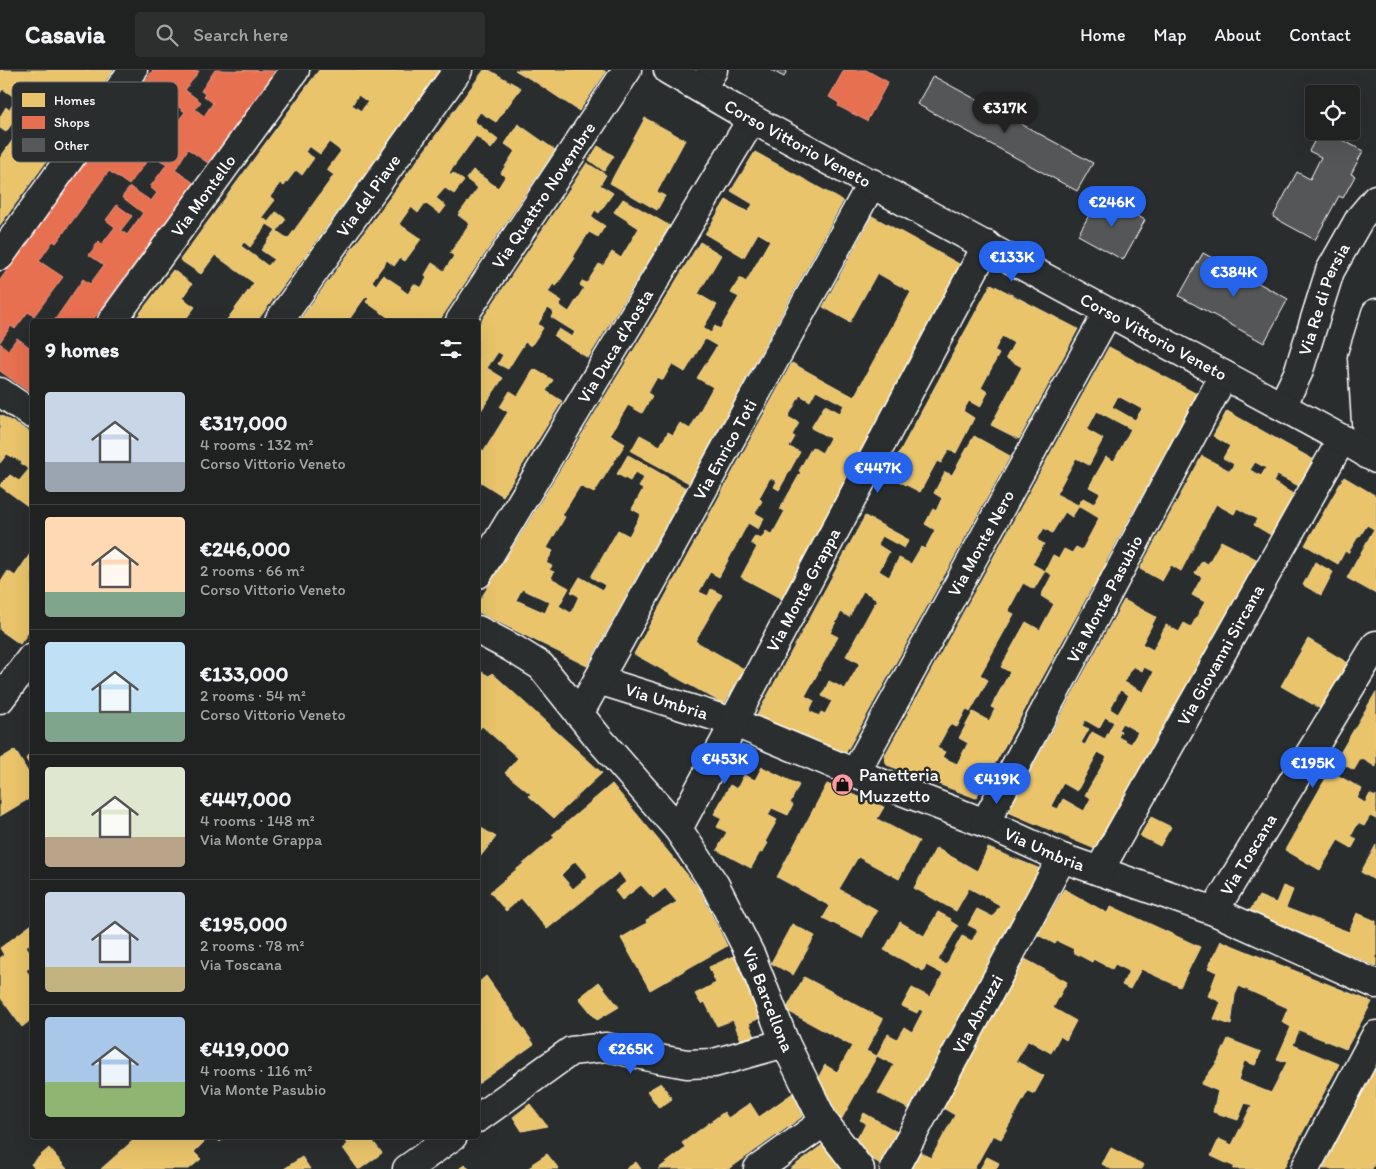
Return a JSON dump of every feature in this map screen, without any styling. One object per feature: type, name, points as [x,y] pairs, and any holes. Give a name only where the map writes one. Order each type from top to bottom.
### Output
[{"type":"street","points":[[125,82],[134,70]]},
{"type":"street","name":"Via Montello","points":[[113,319],[295,70]]},
{"type":"street","name":"Via del Piave","points":[[280,319],[458,70]]},
{"type":"street","name":"Via Quattro Novembre","points":[[461,319],[626,70]]},
{"type":"street","name":"Corso Vittorio Veneto","points":[[668,70],[707,79],[752,119],[987,245],[1224,376],[1342,438],[1372,457]]},
{"type":"street","name":"Via Duca d'Aosta","points":[[480,571],[752,119]]},
{"type":"street","points":[[0,256],[68,162]]},
{"type":"street","name":"Via Enrico Toti","points":[[579,714],[872,183]]},
{"type":"street","name":"Via Re di Persia","points":[[1282,406],[1298,373],[1330,271],[1360,218],[1376,199]]},
{"type":"street","name":"Via Monte Grappa","points":[[733,722],[987,245]]},
{"type":"street","name":"Via Monte Nero","points":[[855,773],[1108,312]]},
{"type":"street","points":[[1372,457],[1362,358],[1376,313]]},
{"type":"street","name":"Via Monte Pasubio","points":[[985,823],[1224,376]]},
{"type":"street","points":[[1,396],[30,413]]},
{"type":"street","name":"Via Giovanni Sircana","points":[[1099,871],[1342,438]]},
{"type":"street","name":"Via Barcellona","points":[[480,631],[540,666],[601,741],[678,829],[715,885],[751,956],[785,1043],[824,1122],[860,1169]]},
{"type":"street","name":"Via Toscana","points":[[1214,911],[1376,645]]},
{"type":"street","points":[[0,700],[30,660]]},
{"type":"street","name":"Via Umbria","points":[[598,680],[733,722],[855,773],[985,823],[1062,858],[1214,911],[1376,984]]},
{"type":"street","points":[[678,829],[727,737],[733,722]]},
{"type":"street","name":"Via Abruzzi","points":[[894,1169],[1062,858]]},
{"type":"street","points":[[1305,1169],[1376,1035]]},
{"type":"street","points":[[480,1117],[571,1051],[606,1047],[687,1064],[714,1063],[785,1043]]},
{"type":"street","points":[[758,1169],[824,1122]]},
{"type":"street","points":[[407,1169],[449,1139]]},
{"type":"building: Homes","points":[[0,70],[113,70],[104,82],[32,82],[27,78],[24,82],[12,82],[12,95],[3,89],[0,93]]},
{"type":"building: Homes","points":[[319,70],[442,70],[258,319],[227,319],[254,283],[215,255],[201,274],[180,260]],"holes":[[[358,95],[368,102],[361,111],[352,105]],[[329,142],[341,151],[327,170],[334,175],[288,239],[277,231],[286,219],[276,212],[268,222],[262,217],[275,200],[270,197],[280,183],[284,186],[296,170],[302,175],[314,158],[305,152],[309,146],[320,154]],[[267,224],[276,230],[261,250],[274,259],[268,266],[241,246],[244,242],[250,247]]]},
{"type":"building: Homes","points":[[484,70],[489,70],[521,88],[496,122],[480,112],[474,121],[498,140],[491,149],[476,136],[449,173],[452,175],[453,173],[464,181],[454,194],[445,188],[436,198],[446,206],[440,214],[425,203],[418,213],[411,207],[399,224],[421,239],[405,261],[400,258],[394,266],[387,260],[372,281],[376,285],[383,275],[408,294],[414,284],[421,288],[427,278],[425,275],[432,263],[444,271],[454,256],[450,253],[470,224],[458,215],[478,188],[466,179],[473,170],[498,188],[505,177],[501,173],[515,151],[505,144],[518,124],[555,150],[440,319],[391,319],[366,302],[369,297],[366,296],[349,319],[300,319]]},
{"type":"building: Homes","points":[[515,70],[603,70],[606,72],[579,111]]},
{"type":"building: Homes","points":[[12,106],[12,123],[6,132],[0,128],[0,117],[6,107],[9,110]]},
{"type":"building: Homes","points":[[645,118],[685,140],[657,192],[665,196],[657,210],[610,183]]},
{"type":"building: Homes","points":[[12,141],[12,162],[46,162],[0,225],[0,158]]},
{"type":"building: Homes","points":[[598,146],[614,156],[604,171],[589,160]]},
{"type":"building: Homes","points":[[755,152],[843,201],[689,483],[631,451],[640,435],[660,446],[668,432],[673,435],[680,423],[690,429],[713,387],[697,378],[717,346],[705,339],[685,372],[672,364],[663,380],[657,377],[648,393],[652,396],[642,413],[628,405],[610,435],[625,444],[594,493],[580,486],[562,515],[565,517],[547,548],[553,551],[546,563],[552,566],[549,570],[554,572],[551,578],[569,588],[559,606],[571,613],[579,596],[571,592],[580,577],[603,590],[605,585],[591,577],[618,530],[629,536],[641,514],[632,509],[643,489],[639,487],[644,478],[635,472],[630,481],[617,474],[628,455],[686,488],[587,666],[480,613],[480,600],[700,242],[721,255],[698,294],[717,305],[703,328],[711,333],[715,326],[720,329],[739,297],[731,293],[740,278],[746,282],[770,240],[758,233],[744,257],[705,234],[726,200],[748,212],[753,204],[731,191]],"holes":[[[522,589],[550,602],[545,613],[516,600]]]},
{"type":"building: Homes","points":[[587,163],[606,175],[600,185],[613,193],[599,213],[595,210],[591,217],[605,226],[598,237],[589,232],[573,257],[575,258],[556,286],[553,284],[548,292],[562,301],[559,305],[569,312],[584,288],[580,285],[582,281],[587,283],[599,264],[603,266],[612,252],[621,258],[639,228],[614,212],[623,199],[670,226],[588,358],[554,336],[559,329],[572,337],[575,332],[551,317],[554,312],[548,308],[538,324],[543,328],[531,346],[525,342],[508,369],[498,364],[503,355],[498,352],[487,368],[503,378],[480,412],[480,323]]},
{"type":"building: Homes","points":[[872,216],[961,265],[782,599],[741,577],[757,547],[751,543],[755,536],[761,539],[766,531],[772,535],[785,511],[780,509],[801,472],[799,471],[812,447],[822,453],[830,438],[811,428],[825,405],[840,413],[844,405],[816,390],[810,401],[800,395],[788,417],[799,423],[792,435],[795,437],[789,447],[800,452],[779,490],[774,487],[777,481],[770,478],[759,498],[762,501],[755,513],[764,518],[758,529],[748,523],[719,577],[710,572],[699,592],[708,596],[711,589],[722,595],[695,641],[744,669],[724,704],[634,654],[792,363],[854,397],[911,292],[877,273],[850,322],[823,307]]},
{"type":"building: Homes","points":[[173,270],[192,284],[182,298],[195,307],[186,319],[136,319]]},
{"type":"building: Homes","points":[[991,284],[1078,329],[1019,439],[991,425],[1022,367],[1006,358],[1014,343],[1002,336],[994,351],[999,354],[981,388],[988,392],[980,407],[969,401],[963,411],[974,418],[956,453],[949,449],[941,463],[937,461],[920,492],[887,475]]},
{"type":"building: Homes","points":[[1109,347],[1197,394],[1105,563],[1108,565],[1095,589],[1092,587],[976,798],[887,765],[884,757]],"holes":[[[1118,396],[1142,409],[1135,420],[1112,407]],[[1097,411],[1131,429],[1114,461],[1106,457],[1089,487],[1100,493],[1094,504],[1083,498],[1078,505],[1056,494],[1076,458],[1089,465],[1103,439],[1087,430]],[[1079,506],[1099,518],[1082,550],[1076,547],[1072,553],[1064,549],[1059,558],[1053,555],[1045,571],[1032,564],[1044,544],[1037,540],[1044,528],[1052,533],[1065,512],[1072,517]],[[1045,571],[1052,575],[1041,596],[1054,604],[1040,630],[1026,622],[1001,667],[1010,672],[991,707],[995,709],[989,721],[973,712],[959,738],[968,743],[957,764],[942,757],[945,752],[937,748],[950,724],[957,727],[966,709],[970,712],[988,680],[980,675],[1014,614],[1008,611],[1023,583],[1034,589]]]},
{"type":"building: Homes","points":[[534,369],[553,380],[546,391],[562,401],[503,496],[480,481],[480,448],[484,451],[508,412],[500,407],[510,391],[518,396]]},
{"type":"building: Homes","points":[[1227,411],[1314,460],[1299,486],[1277,475],[1273,482],[1295,495],[1271,535],[1254,525],[1257,519],[1237,508],[1234,514],[1216,504],[1181,571],[1171,565],[1162,581],[1140,569],[1202,456],[1230,471],[1234,464],[1223,458],[1230,446],[1213,436]],"holes":[[[1255,462],[1266,468],[1261,476],[1250,470]]]},
{"type":"building: Homes","points":[[0,415],[30,432],[30,508],[0,486],[10,475],[19,481],[29,469],[21,464],[22,462],[7,454],[0,463]]},
{"type":"building: Homes","points":[[974,436],[1010,456],[845,754],[805,735],[791,734],[755,719],[865,516],[909,540],[904,548],[882,536],[878,545],[889,552],[879,571],[889,577],[899,558],[911,564],[921,547],[925,549],[935,530],[925,524],[933,509],[936,511],[942,498],[934,493],[945,472],[952,475]],"holes":[[[863,591],[877,599],[846,656],[860,663],[845,689],[829,681],[822,696],[832,701],[825,714],[821,712],[819,716],[809,711],[814,701],[805,696],[838,637],[830,633],[841,612],[849,617]]]},
{"type":"building: Homes","points":[[1344,477],[1376,496],[1376,594],[1347,578],[1374,529],[1367,525],[1348,553],[1345,551],[1338,564],[1305,545]]},
{"type":"building: Homes","points":[[1221,541],[1258,560],[1095,849],[1008,812],[1124,600],[1156,617],[1142,644],[1153,650],[1166,625],[1179,632],[1184,623],[1191,627],[1205,602],[1192,595],[1202,577],[1195,573],[1202,561],[1208,564]],"holes":[[[1133,666],[1142,671],[1144,667],[1154,672],[1143,692],[1124,682]],[[1120,690],[1129,695],[1118,714],[1110,709]],[[1105,717],[1114,722],[1105,739],[1092,732],[1085,745],[1081,743],[1089,729],[1082,726],[1085,720],[1099,728]],[[1122,723],[1138,732],[1131,744],[1118,737],[1121,731],[1118,730]],[[1098,752],[1107,757],[1085,795],[1091,798],[1084,811],[1063,799],[1058,809],[1051,806],[1063,783],[1077,791]]]},
{"type":"building: Homes","points":[[30,554],[30,630],[20,644],[0,630],[0,583],[8,571],[15,576]]},
{"type":"building: Homes","points":[[1315,562],[1333,572],[1321,595],[1303,585]]},
{"type":"building: Homes","points":[[1308,639],[1353,666],[1326,712],[1281,686]]},
{"type":"building: Homes","points":[[480,671],[489,676],[492,673],[602,773],[554,818],[529,796],[531,794],[505,773],[518,758],[482,726],[480,728]]},
{"type":"building: Homes","points":[[1376,692],[1376,767],[1361,758],[1354,770],[1336,760]]},
{"type":"building: Homes","points":[[15,750],[30,776],[30,798],[0,816],[0,759]]},
{"type":"building: Homes","points":[[30,753],[30,765],[26,759]]},
{"type":"building: Homes","points":[[762,767],[799,785],[790,803],[793,805],[788,815],[772,808],[768,815],[777,820],[765,842],[768,843],[762,853],[760,852],[751,868],[717,850],[727,832],[717,827],[722,818],[714,814],[730,785],[737,789],[744,775],[755,780]]},
{"type":"building: Homes","points":[[1330,771],[1362,789],[1357,798],[1365,803],[1370,794],[1375,797],[1376,795],[1376,819],[1370,816],[1364,826],[1358,823],[1351,836],[1357,839],[1352,848],[1338,840],[1320,870],[1285,850]]},
{"type":"building: Homes","points":[[612,784],[699,889],[727,946],[650,990],[621,938],[647,923],[646,920],[677,902],[665,888],[653,898],[641,885],[622,900],[615,891],[626,882],[619,872],[547,929],[521,898],[506,911],[490,892],[555,837],[552,835]],"holes":[[[575,861],[588,876],[573,889],[561,875]]]},
{"type":"building: Homes","points":[[827,784],[884,807],[877,819],[919,841],[899,879],[858,857],[839,889],[877,910],[862,938],[823,918],[830,906],[777,877]]},
{"type":"building: Homes","points":[[1151,817],[1171,827],[1160,846],[1140,836]]},
{"type":"building: Homes","points":[[480,827],[496,837],[480,857]]},
{"type":"building: Homes","points":[[1376,845],[1376,881],[1361,872]]},
{"type":"building: Homes","points":[[936,848],[977,871],[988,848],[1043,870],[913,1111],[878,1093],[894,1065],[877,1056],[888,1034],[897,1039],[904,1027],[912,1032],[923,1011],[919,1009],[917,1013],[902,1006],[912,988],[930,997],[943,974],[926,965],[923,971],[884,950],[900,922],[924,936],[938,912],[951,919],[950,921],[958,926],[938,960],[946,965],[962,936],[972,941],[978,930],[968,925],[977,909],[993,917],[1000,905],[969,888],[956,911],[914,888]]},
{"type":"building: Homes","points":[[1283,886],[1293,890],[1286,908],[1349,932],[1357,913],[1376,921],[1376,966],[1249,912],[1259,896],[1276,903]]},
{"type":"building: Homes","points":[[1064,889],[1107,913],[1111,906],[1200,947],[1180,987],[1141,969],[1130,989],[1122,985],[1129,971],[1115,964],[1112,969],[1093,959],[1092,962],[1073,952],[1074,949],[1057,941],[1055,944],[1038,935]]},
{"type":"building: Homes","points":[[792,924],[815,936],[793,975],[771,963]]},
{"type":"building: Homes","points":[[30,926],[30,943],[26,946],[30,952],[30,967],[26,970],[30,976],[30,1021],[22,1027],[0,997],[0,958],[4,955],[0,948]]},
{"type":"building: Homes","points":[[1221,941],[1372,1002],[1346,1049],[1299,1030],[1293,1045],[1339,1064],[1283,1169],[1233,1169],[1235,1167],[1211,1156],[1219,1139],[1232,1145],[1252,1105],[1245,1103],[1238,1120],[1213,1112],[1218,1091],[1201,1084],[1218,1061],[1228,1039],[1261,1052],[1255,1065],[1244,1061],[1238,1080],[1271,1093],[1287,1062],[1277,1059],[1291,1027],[1282,1022],[1288,1008],[1239,986],[1235,995],[1231,1025],[1214,1019],[1221,1002],[1208,996],[1217,972],[1208,968]]},
{"type":"building: Homes","points":[[734,956],[760,1018],[749,1023],[756,1039],[743,1045],[733,1020],[717,1026],[705,1002],[701,1004],[695,994],[716,983],[709,967]]},
{"type":"building: Homes","points":[[1025,959],[1067,982],[1053,1008],[1076,1021],[1066,1040],[1060,1036],[1051,1053],[1028,1040],[1016,1061],[1044,1076],[1034,1094],[1028,1091],[1001,1139],[993,1135],[974,1169],[909,1169],[918,1151],[931,1158],[955,1115],[943,1108]]},
{"type":"building: Homes","points":[[486,976],[534,1044],[480,1083],[480,981]]},
{"type":"building: Homes","points":[[804,977],[883,1019],[866,1051],[877,1056],[841,1120],[815,1084],[825,1065],[837,1072],[852,1046],[786,1010]]},
{"type":"building: Homes","points":[[599,982],[619,1007],[597,1020],[579,998]]},
{"type":"building: Homes","points":[[1376,1066],[1376,1160],[1372,1169],[1323,1169]]},
{"type":"building: Homes","points":[[661,1083],[672,1099],[659,1108],[647,1091]]},
{"type":"building: Homes","points":[[793,1093],[803,1116],[729,1169],[658,1169],[686,1148],[682,1143],[724,1112],[728,1118],[750,1103],[759,1117]]},
{"type":"building: Homes","points":[[530,1104],[547,1126],[522,1131],[513,1117]]},
{"type":"building: Homes","points":[[864,1113],[899,1133],[882,1165],[864,1154],[853,1142],[866,1123],[860,1120]]},
{"type":"building: Homes","points":[[135,1139],[207,1139],[194,1152],[201,1159],[189,1169],[101,1169]]},
{"type":"building: Homes","points":[[344,1139],[371,1139],[382,1153],[358,1169],[343,1148],[348,1144]]},
{"type":"building: Homes","points":[[825,1143],[844,1169],[790,1169]]},
{"type":"building: Homes","points":[[49,1148],[67,1169],[35,1169],[31,1164]]},
{"type":"building: Homes","points":[[1111,1148],[1144,1165],[1142,1169],[1111,1169],[1102,1164]]},
{"type":"building: Homes","points":[[547,1154],[559,1169],[527,1169],[532,1164]]},
{"type":"building: Homes","points":[[302,1157],[310,1169],[284,1169]]},
{"type":"building: Homes","points":[[987,1157],[999,1163],[996,1169],[980,1169]]},
{"type":"building: Homes","points":[[636,1162],[641,1169],[626,1169]]},
{"type":"building: Homes","points":[[465,1164],[469,1169],[459,1169]]},
{"type":"building: Shops","points":[[153,70],[199,71],[185,90],[201,102],[195,109],[204,116],[213,103],[201,91],[215,70],[276,71],[208,163],[188,149],[175,170],[194,183],[93,319],[55,319],[83,279],[90,284],[104,265],[89,255],[99,241],[102,244],[115,227],[106,220],[117,205],[132,216],[121,230],[127,235],[143,213],[122,197],[130,187],[151,201],[157,193],[150,187],[167,164],[164,162],[178,162],[178,121],[185,112],[178,107],[178,82],[144,82]]},
{"type":"building: Shops","points":[[844,70],[866,70],[888,82],[867,121],[838,106],[839,103],[829,97]]},
{"type":"building: Shops","points":[[86,162],[146,162],[129,185],[109,171],[56,243],[53,241],[39,261],[63,277],[34,316],[28,312],[15,329],[11,326],[0,342],[0,280]]},
{"type":"building: Shops","points":[[17,338],[30,348],[30,393],[0,371],[0,343],[8,350]]},
{"type":"building: Other","points":[[771,70],[787,70],[784,77]]},
{"type":"building: Other","points":[[933,76],[1093,163],[1077,191],[917,104]]},
{"type":"building: Other","points":[[1315,140],[1343,140],[1363,151],[1351,174],[1355,176],[1343,198],[1339,196],[1315,240],[1273,217],[1297,172],[1310,179],[1321,157],[1309,151]]},
{"type":"building: Other","points":[[1100,195],[1145,220],[1123,260],[1078,235]]},
{"type":"building: Other","points":[[1203,253],[1288,299],[1264,343],[1179,296]]},
{"type":"place","name":"Panetteria Muzzetto","points":[[843,785]]}]
